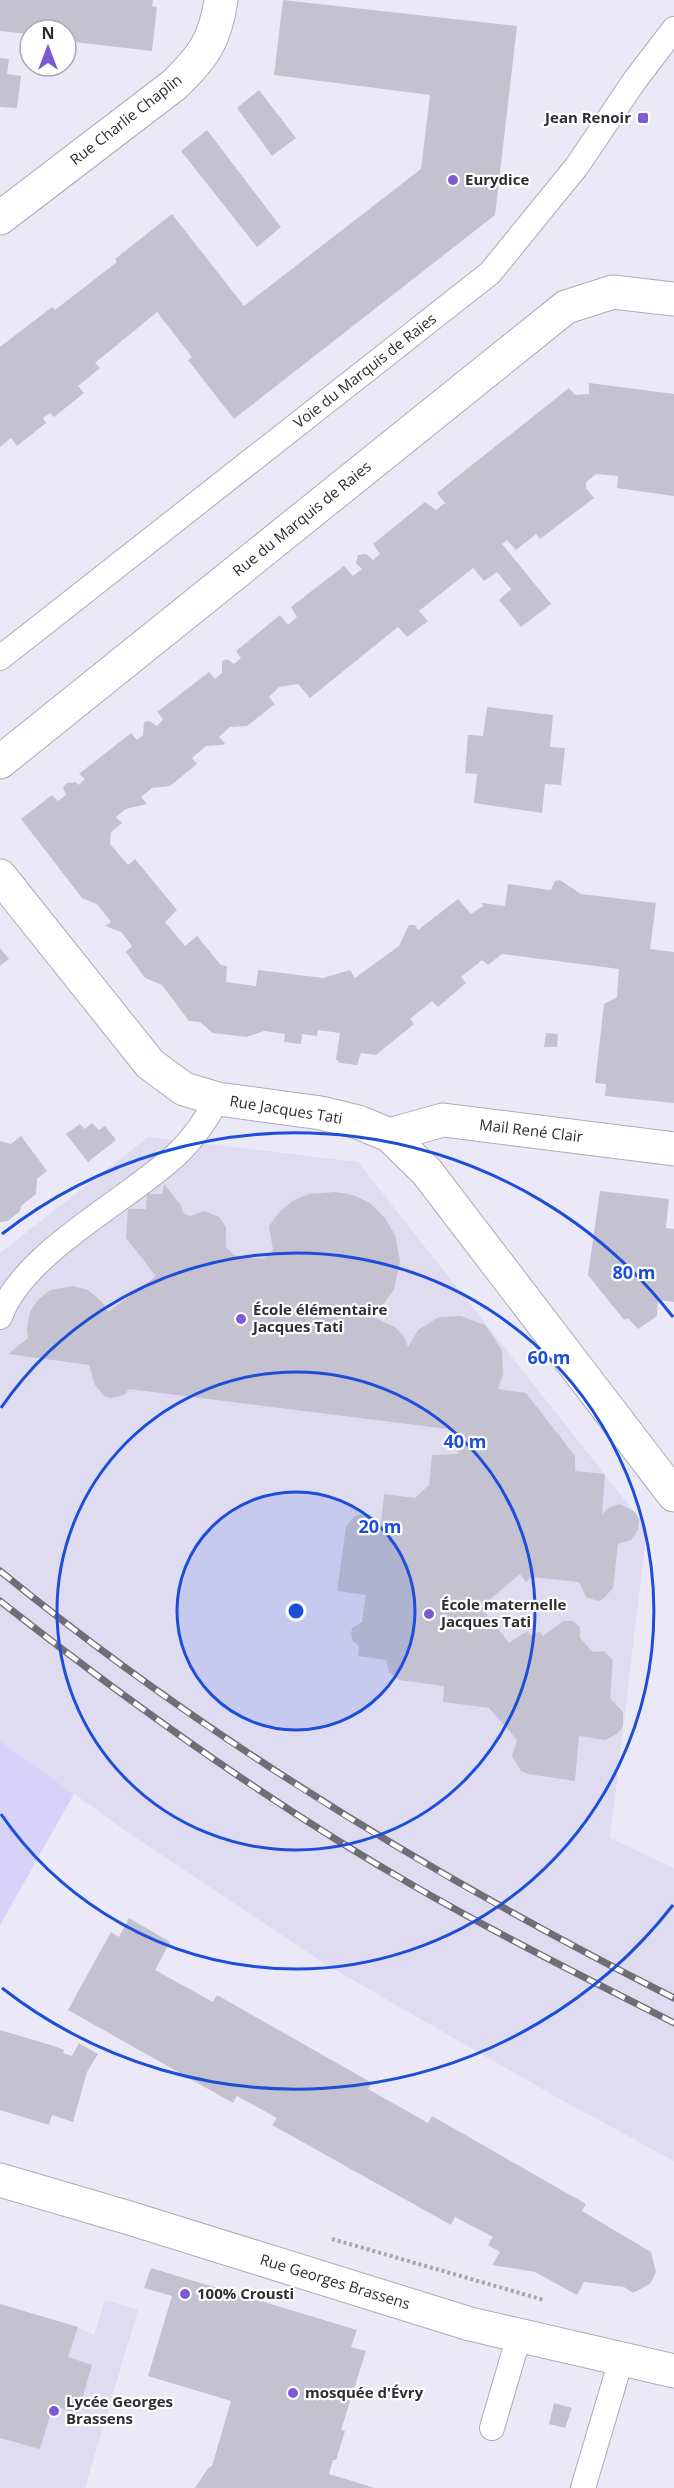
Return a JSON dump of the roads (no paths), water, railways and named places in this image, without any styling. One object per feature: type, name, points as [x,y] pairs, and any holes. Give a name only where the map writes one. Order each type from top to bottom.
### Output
[{"type":"street","name":"Rue Charlie Chaplin","points":[[0,218],[182,77],[198,61],[217,28],[221,0]]},
{"type":"street","name":"Rue du Marquis de Raies","points":[[0,762],[566,307],[613,292],[674,299]]},
{"type":"street","name":"Rue Jacques Tati","points":[[0,876],[150,1064],[184,1089],[218,1099],[321,1113],[358,1122],[389,1135],[427,1172],[674,1495]]},
{"type":"street","name":"Mail René Clair","points":[[389,1135],[443,1120],[674,1149]]},
{"type":"street","name":"Rue Georges Brassens","points":[[0,2180],[470,2324],[674,2371]]},
{"type":"lane","name":"Voie du Marquis de Raies","points":[[0,658],[490,273],[577,166],[635,80],[674,29]]},
{"type":"lane","points":[[0,1317],[5,1302],[27,1270],[176,1154],[202,1126],[218,1099]]},
{"type":"lane","points":[[492,2428],[519,2336]]},
{"type":"lane","points":[[583,2488],[621,2360]]},
{"type":"railway","points":[[0,1571],[159,1692],[241,1749],[325,1803],[497,1904],[674,1998]]},
{"type":"railway","points":[[0,1601],[150,1715],[307,1821],[446,1904],[674,2023]]},
{"type":"place","name":"Jean Renoir","points":[[643,118]]},
{"type":"place","name":"Eurydice","points":[[453,180]]},
{"type":"place","name":"École élémentaire Jacques Tati","points":[[241,1319]]},
{"type":"place","name":"École maternelle Jacques Tati","points":[[429,1614]]},
{"type":"place","name":"100% Crousti","points":[[185,2294]]},
{"type":"place","name":"mosquée d'Évry","points":[[293,2393]]},
{"type":"place","name":"Lycée Georges Brassens","points":[[54,2411]]}]
